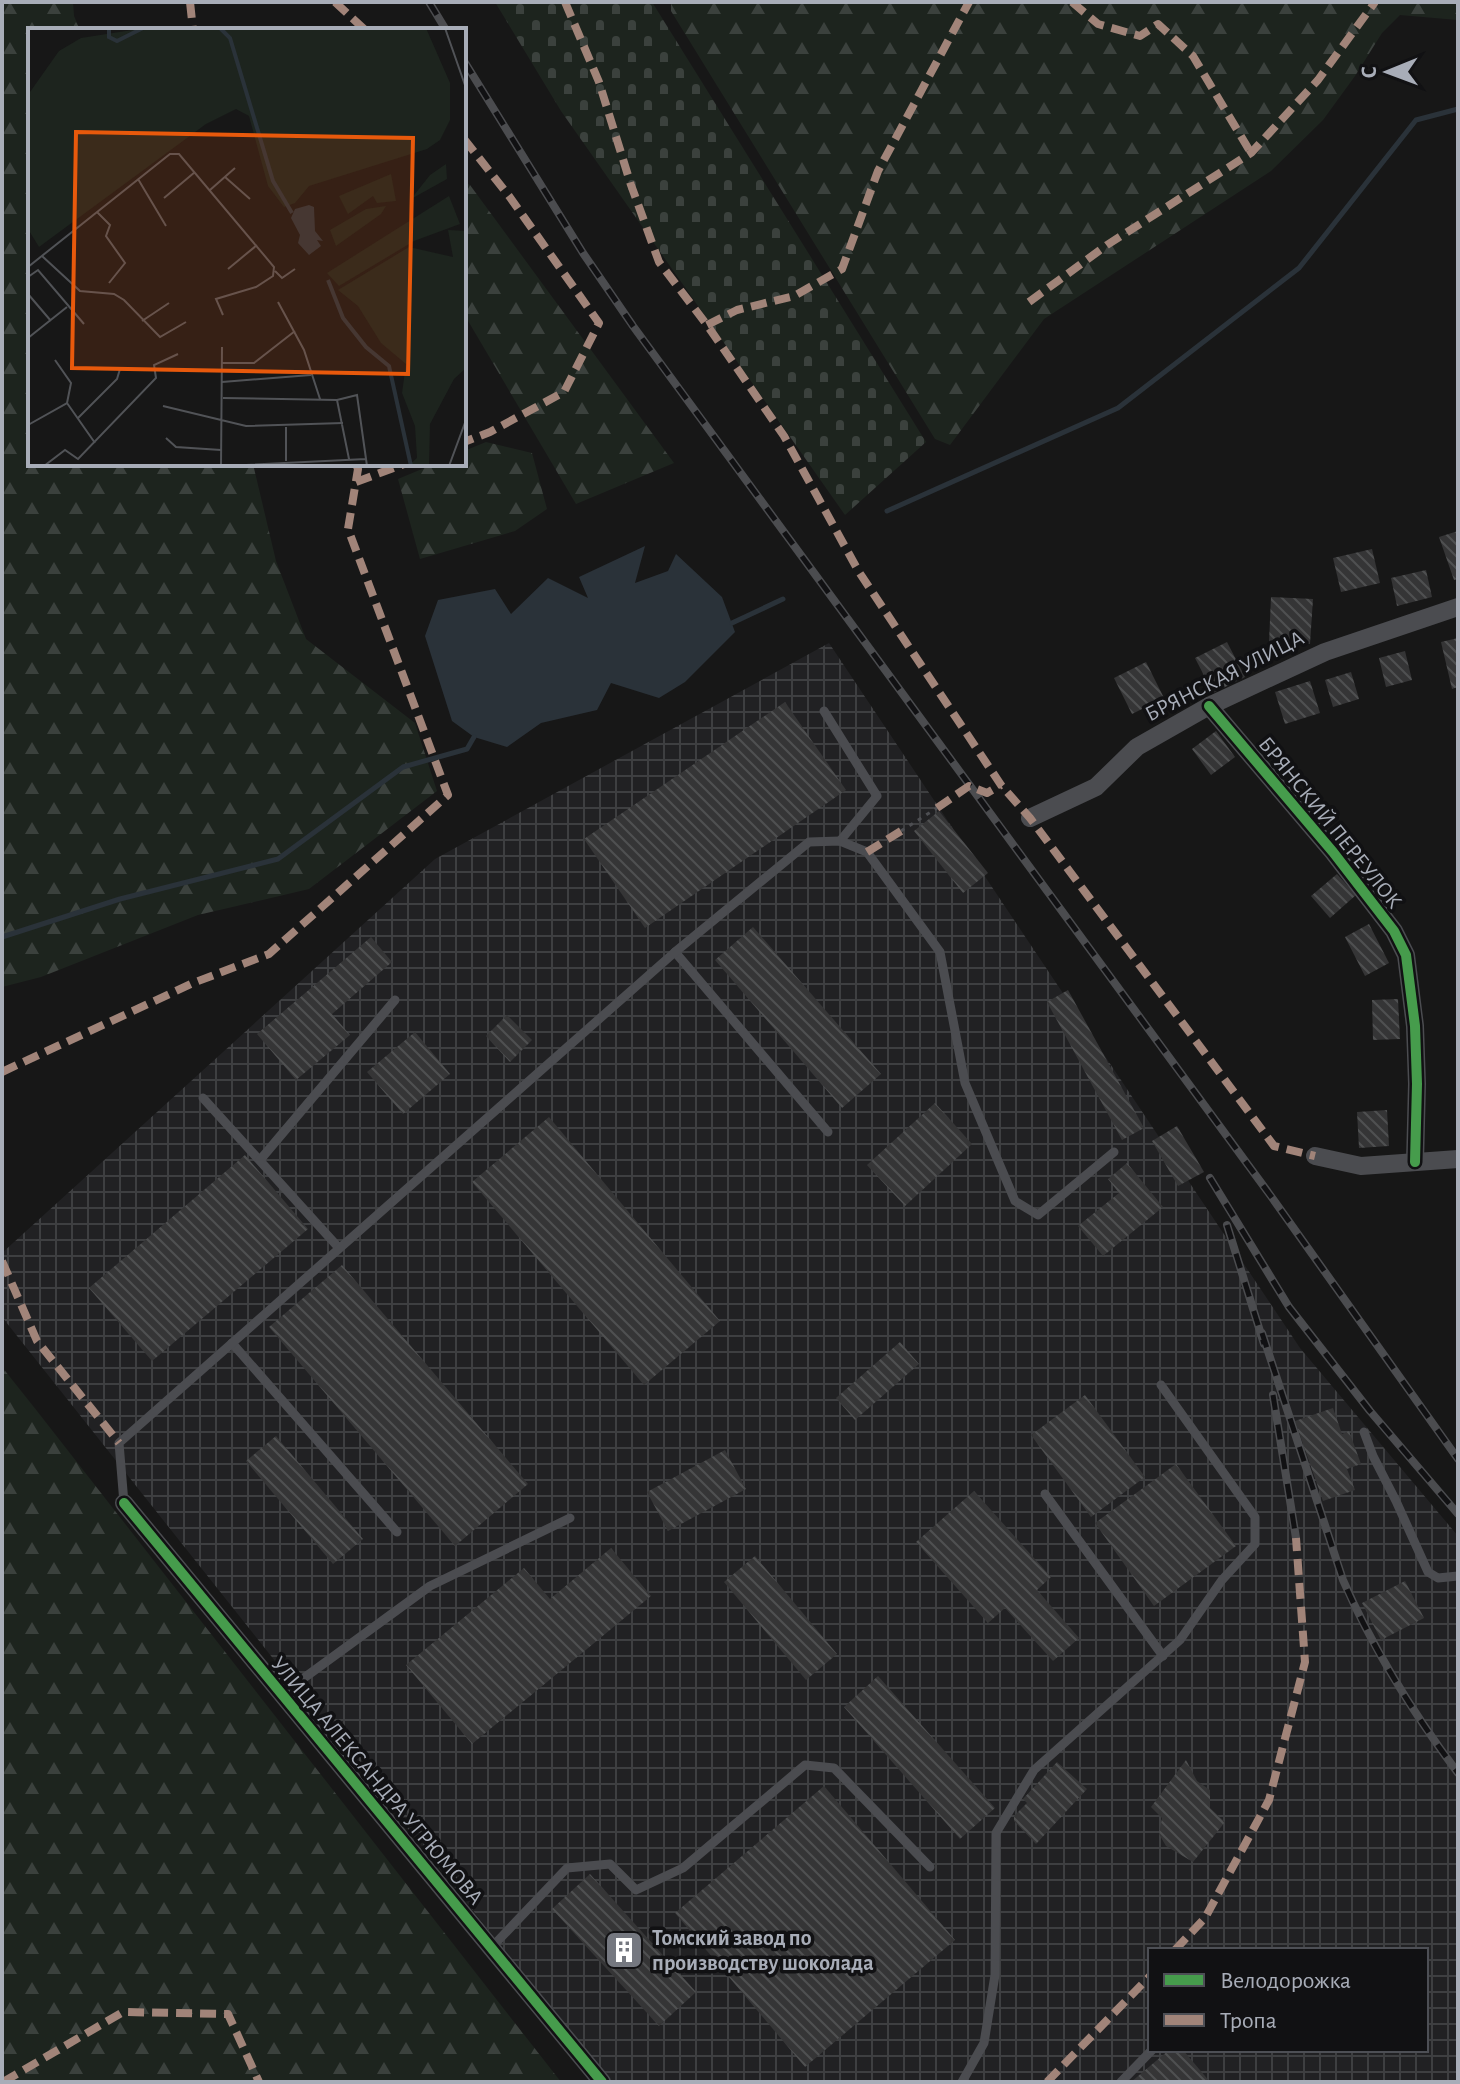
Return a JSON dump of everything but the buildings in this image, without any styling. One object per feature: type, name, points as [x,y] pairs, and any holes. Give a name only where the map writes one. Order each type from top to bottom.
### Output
[{"type":"street","name":"БРЯНСКАЯ УЛИЦА","points":[[1030,818],[1096,787],[1137,747],[1209,706],[1325,652],[1458,607]]},
{"type":"street","name":"БРЯНСКИЙ ПЕРЕУЛОК","points":[[1209,706],[1333,852],[1394,931],[1406,955],[1415,1026],[1415,1162]]},
{"type":"street","points":[[1315,1156],[1361,1166],[1458,1159]]},
{"type":"street","name":"УЛИЦА АЛЕКСАНДРА УГРЮМОВА","points":[[124,1503],[602,2082]]},
{"type":"lane","points":[[824,711],[877,796],[840,841]]},
{"type":"lane","points":[[124,1503],[119,1443],[675,952],[809,842],[840,841],[867,852],[940,952],[965,1083],[1015,1201],[1038,1215],[1114,1152]]},
{"type":"lane","points":[[675,952],[828,1132]]},
{"type":"lane","points":[[260,1160],[395,1000]]},
{"type":"lane","points":[[203,1098],[339,1248]]},
{"type":"lane","points":[[232,1343],[397,1532]]},
{"type":"lane","points":[[962,2082],[984,2043],[995,1975],[996,1833],[1034,1770],[1180,1640],[1222,1580],[1255,1544],[1255,1517],[1161,1385]]},
{"type":"lane","points":[[1364,1432],[1428,1572],[1438,1578],[1458,1576]]},
{"type":"lane","points":[[1045,1494],[1163,1656]]},
{"type":"lane","points":[[282,1694],[430,1586],[570,1518]]},
{"type":"lane","points":[[491,1948],[567,1868],[610,1864],[636,1890],[683,1868],[805,1765],[834,1768],[930,1867]]},
{"type":"lane","points":[[1121,2082],[1150,2052]]},
{"type":"path","points":[[901,831],[937,808]]},
{"type":"shaded area","points":[[645,546],[635,583],[668,571],[676,554],[722,597],[735,632],[685,682],[659,698],[611,683],[597,710],[541,723],[507,747],[474,737],[452,721],[425,636],[438,600],[495,589],[511,614],[548,578],[588,598],[579,577]]},
{"type":"shaded area","points":[[829,643],[1300,1348],[1458,1536],[1458,2082],[609,2082],[2,1317],[2,1253],[435,859]]},
{"type":"green space","points":[[2,2],[73,2],[79,28],[28,28],[28,466],[253,466],[276,561],[306,639],[415,723],[437,791],[309,889],[198,915],[41,977],[2,987]]},
{"type":"green space","points":[[495,2],[652,2],[926,442],[845,515],[561,111]]},
{"type":"green space","points":[[671,2],[1458,2],[1458,20],[1400,15],[1382,33],[1323,120],[1271,171],[1044,319],[950,445],[935,439],[671,11]]},
{"type":"green space","points":[[466,183],[674,463],[576,504],[466,317]]},
{"type":"green space","points":[[486,442],[532,453],[547,509],[515,531],[420,559],[398,479],[429,466],[466,466],[466,450]]},
{"type":"green space","points":[[2,1367],[37,1411],[561,2082],[2,2082]]},
{"type":"waterway","points":[[887,511],[1118,408],[1299,268],[1416,120],[1458,109]]},
{"type":"waterway","points":[[732,623],[783,599]]},
{"type":"waterway","points":[[2,937],[120,899],[278,859],[403,767],[467,749],[474,737]]},
{"type":"railway","points":[[429,2],[445,28]]},
{"type":"railway","points":[[466,64],[583,253],[633,326],[1273,1199],[1458,1459]]},
{"type":"railway","points":[[1210,1178],[1289,1307],[1370,1411],[1458,1514]]},
{"type":"railway","points":[[1227,1225],[1264,1344]]},
{"type":"railway","points":[[1262,1333],[1343,1580],[1395,1680],[1458,1773]]},
{"type":"railway","points":[[1273,1395],[1296,1538]]},
{"type":"marked path","points":[[190,2],[193,28]]},
{"type":"marked path","points":[[335,2],[363,28]]},
{"type":"marked path","points":[[565,2],[599,82],[659,262],[784,436],[859,572],[1001,785],[1030,818],[1274,1146],[1315,1156]]},
{"type":"marked path","points":[[707,325],[737,310],[794,296],[842,269],[878,171],[969,2]]},
{"type":"marked path","points":[[1072,2],[1098,24],[1140,36],[1158,24],[1193,56],[1251,153]]},
{"type":"marked path","points":[[1029,302],[1107,245],[1251,153],[1318,80],[1375,2]]},
{"type":"marked path","points":[[466,142],[509,196],[599,323],[564,392],[490,432],[466,441]]},
{"type":"marked path","points":[[2,1072],[193,983],[269,954],[448,795],[348,529],[357,466]]},
{"type":"marked path","points":[[356,482],[399,466]]},
{"type":"marked path","points":[[937,808],[969,786],[987,793],[1001,785]]},
{"type":"marked path","points":[[867,852],[901,831]]},
{"type":"marked path","points":[[2,1261],[37,1341],[119,1443]]},
{"type":"marked path","points":[[1177,1948],[1205,1918],[1269,1800],[1305,1662],[1296,1538]]},
{"type":"marked path","points":[[1047,2082],[1148,1978]]},
{"type":"marked path","points":[[3,2082],[123,2012],[228,2014],[259,2082]]},
{"type":"cycle path","points":[[1209,706],[1333,852],[1394,931],[1406,955],[1415,1026],[1415,1162]]},
{"type":"cycle path","points":[[124,1503],[602,2082]]},
{"type":"place","name":"Томский завод по производству шоколада","points":[[624,1950]]}]
